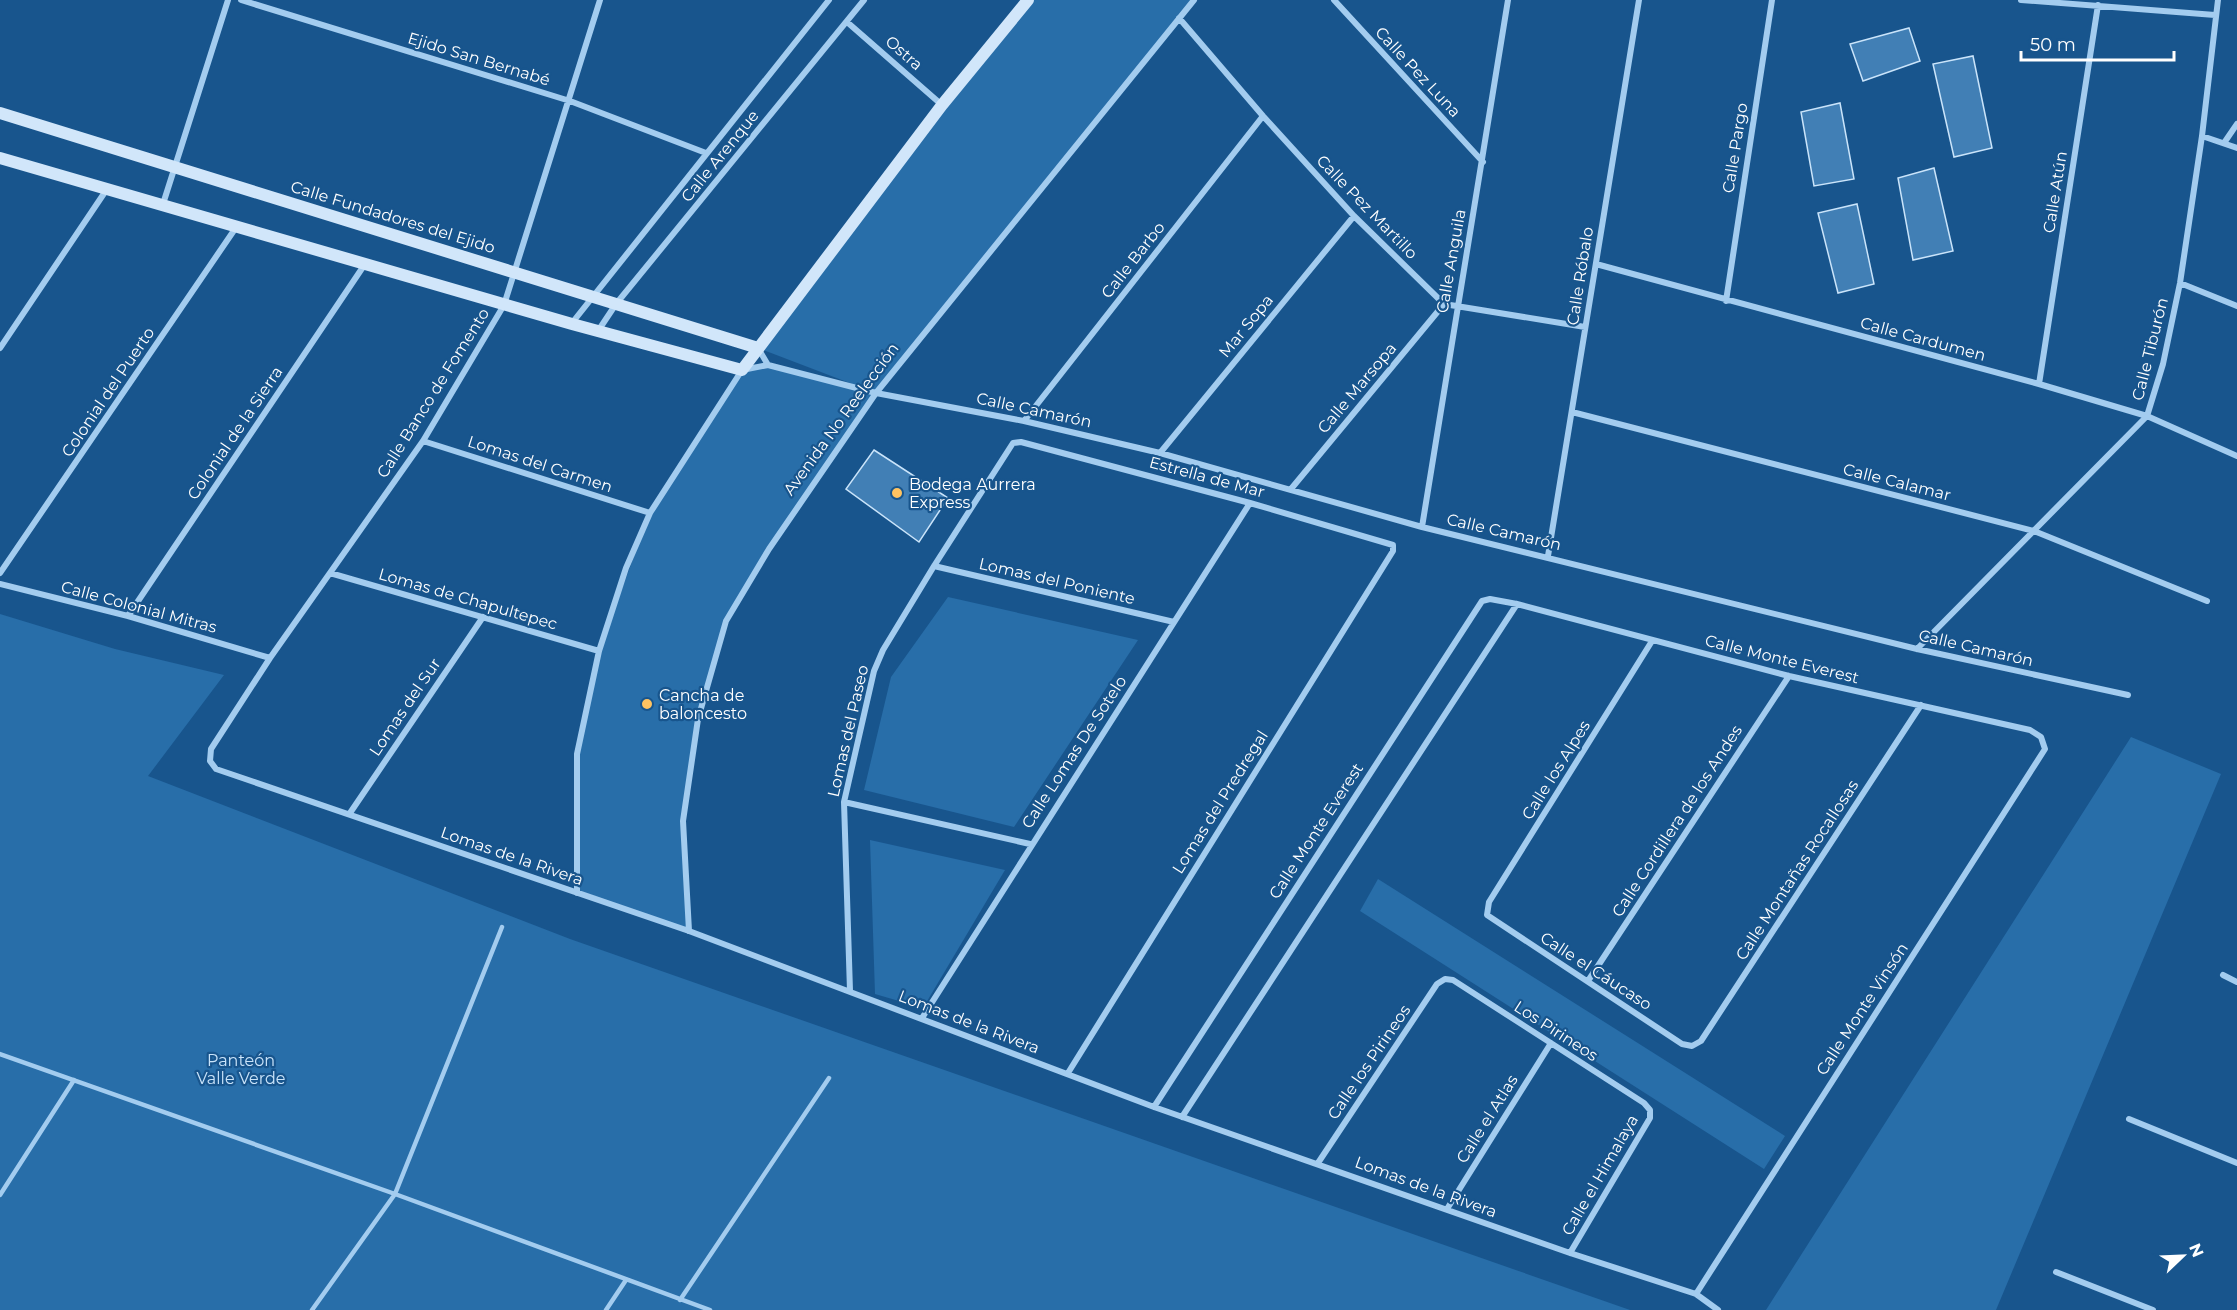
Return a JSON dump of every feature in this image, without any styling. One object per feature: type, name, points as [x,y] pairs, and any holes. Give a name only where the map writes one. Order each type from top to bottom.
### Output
[{"type":"street","points":[[163,204],[228,0]]},
{"type":"street","name":"Ejido San Bernabé","points":[[241,0],[570,101],[706,153]]},
{"type":"street","name":"Calle Banco de Fomento","points":[[210,761],[211,749],[270,658],[423,441],[504,305],[600,0]]},
{"type":"street","name":"Calle Arenque","points":[[572,324],[829,0]]},
{"type":"street","name":"Calle Arenque","points":[[598,331],[616,304],[864,0]]},
{"type":"street","points":[[577,893],[577,754],[599,651],[626,568],[650,513],[758,348],[942,105],[1028,0]]},
{"type":"street","name":"Avenida No Reelección","points":[[689,931],[683,821],[698,719],[726,621],[769,549],[876,393],[1194,0]]},
{"type":"street","name":"Calle Pez Luna","points":[[1334,0],[1483,162]]},
{"type":"street","name":"Calle Anguila","points":[[1422,526],[1508,0]]},
{"type":"street","name":"Calle Róbalo","points":[[1548,555],[1640,0]]},
{"type":"street","name":"Calle Pargo","points":[[1726,301],[1772,0]]},
{"type":"street","points":[[2021,0],[2215,15]]},
{"type":"street","name":"Calle Tiburón","points":[[1917,649],[2147,416],[2163,364],[2180,283],[2202,136],[2218,0]]},
{"type":"street","name":"Calle Atún","points":[[2039,384],[2098,5]]},
{"type":"street","name":"Calle Pez Martillo","points":[[1179,18],[1263,116],[1354,216],[1444,304]]},
{"type":"street","name":"Ostra","points":[[847,22],[942,105]]},
{"type":"street","name":"Calle Fundadores del Ejido","points":[[0,113],[758,348]]},
{"type":"street","name":"Calle Barbo","points":[[1024,421],[1263,116]]},
{"type":"street","points":[[2224,143],[2237,124]]},
{"type":"street","points":[[2202,136],[2237,148]]},
{"type":"street","points":[[0,158],[504,305],[742,370],[768,365],[876,393]]},
{"type":"street","points":[[0,348],[108,188]]},
{"type":"street","name":"Mar Sopa","points":[[1160,453],[1354,216]]},
{"type":"street","name":"Colonial del Puerto","points":[[0,573],[237,226]]},
{"type":"street","name":"Colonial de la Sierra","points":[[128,616],[365,264]]},
{"type":"street","name":"Calle Cardumen","points":[[1596,264],[2039,384],[2147,416],[2237,456]]},
{"type":"street","points":[[2180,283],[2237,306]]},
{"type":"street","points":[[1444,304],[1585,327]]},
{"type":"street","name":"Calle Marsopa","points":[[1291,489],[1444,304]]},
{"type":"street","points":[[758,348],[768,365]]},
{"type":"street","name":"Calle Camarón","points":[[876,393],[1024,421],[1160,453],[1422,526],[1548,555],[1917,649],[2128,695]]},
{"type":"street","name":"Calle Calamar","points":[[1572,412],[2034,531],[2206,601]]},
{"type":"street","name":"Lomas del Carmen","points":[[423,441],[650,513]]},
{"type":"street","name":"Estrella de Mar","points":[[1013,443],[1021,442],[1250,502],[1393,545]]},
{"type":"street","name":"Lomas del Paseo","points":[[850,991],[844,802],[874,671],[883,650],[934,566],[1013,443]]},
{"type":"street","name":"Calle Lomas De Sotelo","points":[[922,1018],[1030,844],[1250,502]]},
{"type":"street","name":"Lomas del Predregal","points":[[1068,1073],[1387,561],[1393,551],[1393,545]]},
{"type":"street","name":"Lomas del Poniente","points":[[934,566],[1174,622]]},
{"type":"street","name":"Lomas de Chapultepec","points":[[330,573],[599,651]]},
{"type":"street","name":"Calle Colonial Mitras","points":[[0,584],[128,616],[270,658]]},
{"type":"street","name":"Calle Monte Everest","points":[[1154,1107],[1477,606],[1490,599],[1517,604],[1789,676],[2030,730],[2041,737]]},
{"type":"street","points":[[1182,1117],[1517,604]]},
{"type":"street","name":"Lomas del Sur","points":[[350,813],[483,617]]},
{"type":"street","name":"Calle los Alpes","points":[[1487,915],[1489,902],[1652,641]]},
{"type":"street","name":"Calle Cordillera de los Andes","points":[[1588,981],[1789,676]]},
{"type":"street","name":"Calle Montañas Rocallosas","points":[[1692,1046],[1701,1041],[1921,705]]},
{"type":"street","name":"Calle Monte Vinsón","points":[[1696,1294],[2045,748],[2041,737]]},
{"type":"street","name":"Lomas de la Rivera","points":[[210,761],[216,769],[689,931],[1154,1107],[1570,1253],[1696,1294],[1718,1310]]},
{"type":"street","points":[[844,802],[1030,844]]},
{"type":"street","name":"Calle el Cáucaso","points":[[1487,915],[1682,1044],[1692,1046]]},
{"type":"street","points":[[2223,975],[2237,982]]},
{"type":"street","name":"Los Pirineos","points":[[1445,980],[1454,980],[1644,1103],[1650,1110]]},
{"type":"street","name":"Calle los Pirineos","points":[[1318,1163],[1437,984],[1445,980]]},
{"type":"street","name":"Calle el Atlas","points":[[1446,1209],[1551,1043]]},
{"type":"street","name":"Calle el Himalaya","points":[[1570,1253],[1650,1118],[1650,1110]]},
{"type":"street","points":[[2129,1119],[2237,1163]]},
{"type":"street","points":[[2056,1272],[2153,1310]]},
{"type":"lane","points":[[312,1310],[396,1194],[502,927]]},
{"type":"lane","points":[[0,1054],[396,1194],[710,1310]]},
{"type":"lane","points":[[680,1299],[829,1078]]},
{"type":"lane","points":[[0,1195],[74,1080]]},
{"type":"lane","points":[[606,1310],[626,1280]]},
{"type":"green space","points":[[1028,0],[1193,0],[876,393],[769,549],[727,621],[698,719],[683,821],[689,931],[577,893],[577,754],[599,651],[650,513],[742,370],[768,365],[868,390],[758,348]]},
{"type":"green space","points":[[948,597],[1138,640],[1014,827],[864,790],[891,677]]},
{"type":"green space","name":"Panteón Valle Verde","points":[[0,614],[115,649],[224,675],[148,776],[570,939],[1630,1310],[0,1310]]},
{"type":"green space","points":[[2131,737],[2221,774],[1996,1310],[1766,1310]]},
{"type":"green space","points":[[870,840],[1005,870],[923,1008],[875,994]]},
{"type":"green space","points":[[1378,879],[1785,1136],[1764,1169],[1360,911]]},
{"type":"building","points":[[1909,28],[1920,61],[1863,81],[1850,44]]},
{"type":"building","points":[[1973,56],[1992,148],[1954,157],[1933,64]]},
{"type":"building","points":[[1840,103],[1854,179],[1814,186],[1801,112]]},
{"type":"building","points":[[1934,168],[1953,251],[1913,260],[1898,178]]},
{"type":"building","points":[[1857,204],[1874,284],[1838,293],[1818,213]]},
{"type":"building","name":"Bodega Aurrera Express","points":[[874,450],[948,498],[919,542],[846,489]]},
{"type":"place","name":"Bodega Aurrera Express","points":[[897,493]]},
{"type":"place","name":"Cancha de baloncesto","points":[[647,704]]}]
